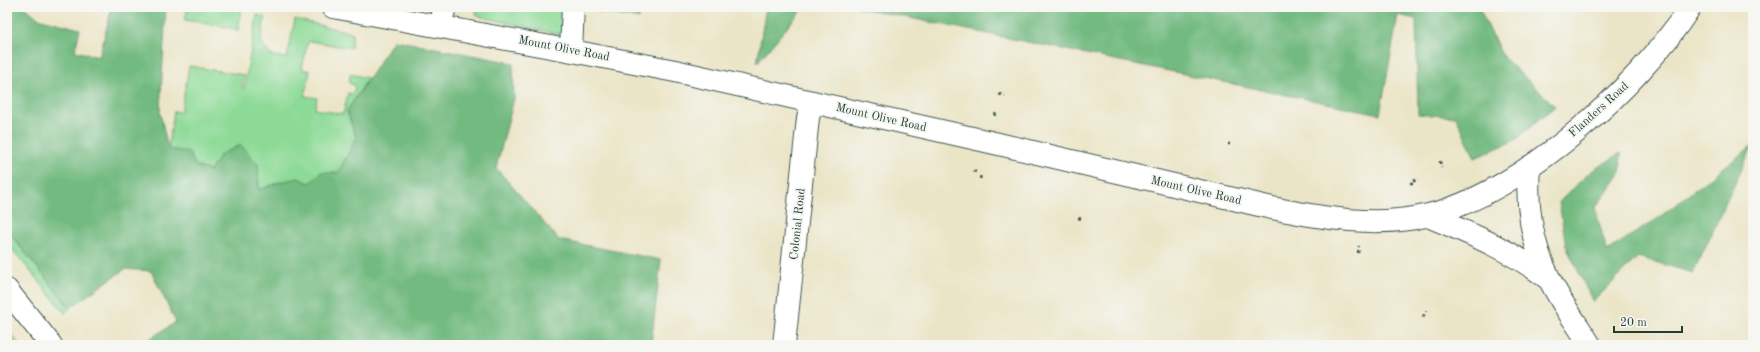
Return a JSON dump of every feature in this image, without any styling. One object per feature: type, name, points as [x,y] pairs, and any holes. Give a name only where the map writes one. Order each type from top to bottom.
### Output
[{"type":"main road","name":"Mount Olive Road","points":[[333,7],[443,17],[571,50],[812,102],[1294,212],[1366,221],[1399,219],[1428,216],[1465,203],[1488,192]]},
{"type":"main road","points":[[571,50],[573,7]]},
{"type":"main road","name":"Flanders Road","points":[[1488,192],[1529,167],[1575,132],[1617,95],[1648,63],[1690,7]]},
{"type":"main road","name":"Colonial Road","points":[[784,345],[808,118],[812,102]]},
{"type":"main road","name":"Mount Olive Road","points":[[1529,167],[1528,196],[1531,224],[1539,254],[1550,280],[1590,345]]},
{"type":"main road","name":"Mount Olive Road","points":[[1428,216],[1478,237],[1512,254],[1550,280]]},
{"type":"main road","points":[[7,290],[51,345]]},
{"type":"path","points":[[999,94],[1005,96]]},
{"type":"path","points":[[995,116],[996,112]]},
{"type":"path","points":[[1440,161],[1441,168]]},
{"type":"path","points":[[980,179],[981,175]]},
{"type":"path","points":[[1410,183],[1415,182],[1414,180],[1418,178]]},
{"type":"path","points":[[1078,218],[1082,219]]},
{"type":"path","points":[[1358,253],[1359,246]]},
{"type":"path","points":[[1423,317],[1426,311]]},
{"type":"green space","points":[[7,7],[25,7],[38,18],[80,29],[75,51],[99,57],[112,7],[166,7],[160,112],[168,149],[189,152],[196,166],[210,171],[221,154],[241,145],[258,164],[259,190],[280,182],[298,178],[310,183],[321,172],[338,173],[356,138],[347,111],[394,40],[513,63],[514,99],[496,168],[559,240],[661,260],[651,345],[140,345],[176,322],[151,271],[125,269],[70,308],[7,230]]},
{"type":"green space","points":[[188,7],[238,7],[241,10],[238,31],[236,31],[236,29],[185,20]]},
{"type":"green space","points":[[475,7],[565,7],[562,35],[477,16]]},
{"type":"green space","points":[[598,7],[641,7],[639,19],[598,12]]},
{"type":"green space","points":[[766,7],[804,7],[757,63]]},
{"type":"green space","points":[[856,7],[1483,7],[1480,10],[1503,57],[1555,106],[1517,139],[1475,158],[1456,117],[1418,114],[1416,19],[1398,15],[1380,114]]},
{"type":"green space","points":[[257,15],[265,17],[261,41],[270,55],[287,58],[295,19],[353,33],[351,48],[309,41],[307,44],[302,69],[310,71],[305,96],[317,98],[315,109],[343,114],[348,93],[352,94],[355,88],[354,85],[349,83],[350,74],[368,78],[347,111],[356,138],[338,173],[321,173],[310,184],[280,182],[259,191],[258,164],[221,154],[211,171],[196,166],[168,149],[174,111],[181,112],[189,66],[244,75],[242,88],[244,89]]},
{"type":"green space","points":[[1753,145],[1693,273],[1638,257],[1593,302],[1566,246],[1559,202],[1590,172],[1621,153],[1620,174],[1595,208],[1607,251],[1657,219]]},
{"type":"green space","points":[[7,230],[70,308],[65,313],[7,243]]},
{"type":"green space","points":[[7,329],[20,345],[7,345]]}]
